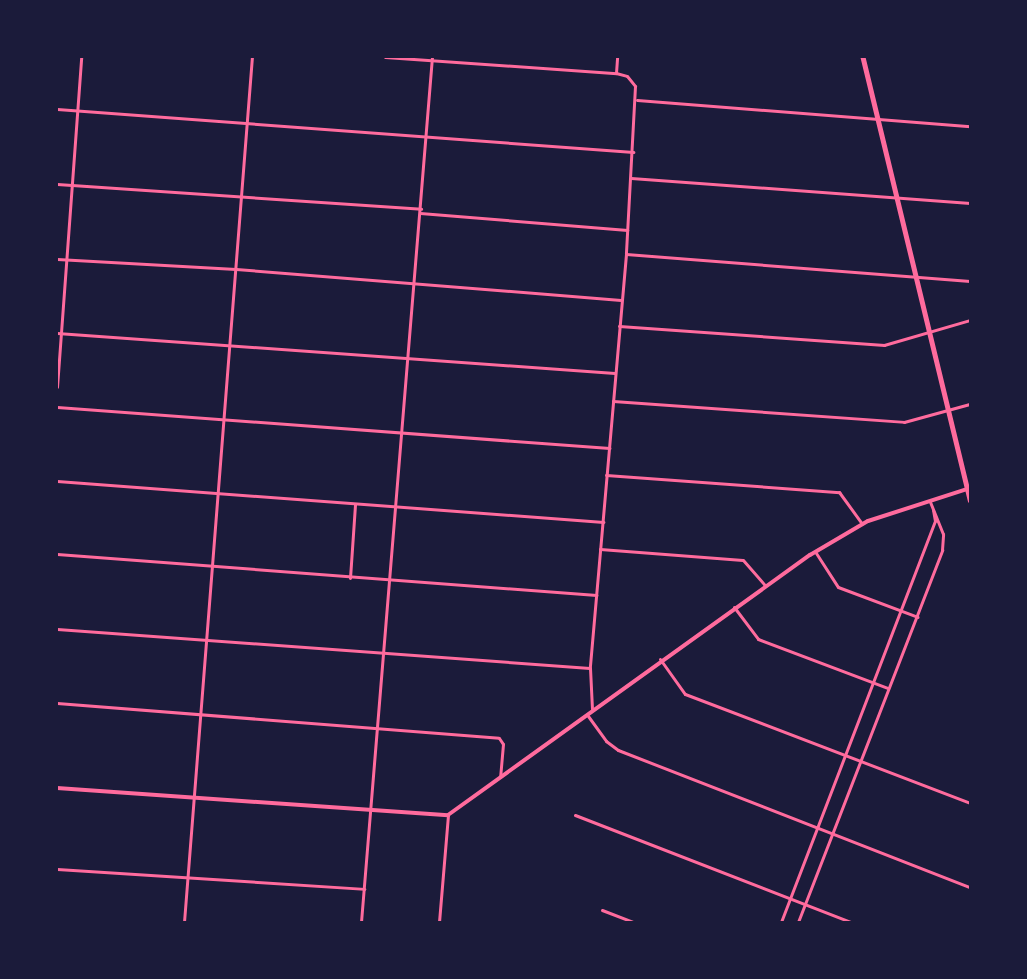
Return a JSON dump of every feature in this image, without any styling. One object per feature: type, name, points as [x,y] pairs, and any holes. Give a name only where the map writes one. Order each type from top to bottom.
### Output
[{"type":"main road","points":[[863,57],[946,411],[970,500]]},
{"type":"street","points":[[57,387],[59,333],[81,57]]},
{"type":"street","points":[[184,922],[252,57]]},
{"type":"street","points":[[385,57],[432,58],[616,73],[634,82],[636,100],[626,254],[590,668],[592,709]]},
{"type":"street","points":[[616,73],[617,57]]},
{"type":"street","points":[[361,922],[397,507],[432,58]]},
{"type":"street","points":[[636,100],[970,126]]},
{"type":"street","points":[[57,109],[633,152]]},
{"type":"street","points":[[631,178],[970,203]]},
{"type":"street","points":[[57,184],[421,211],[627,230]]},
{"type":"street","points":[[626,254],[970,281]]},
{"type":"street","points":[[57,260],[236,269],[415,286],[621,300]]},
{"type":"street","points":[[620,326],[884,345],[970,320]]},
{"type":"street","points":[[59,333],[409,360],[615,373]]},
{"type":"street","points":[[613,401],[904,422],[970,404]]},
{"type":"street","points":[[57,407],[609,448]]},
{"type":"street","points":[[606,475],[838,492],[862,524]]},
{"type":"street","points":[[57,481],[603,522]]},
{"type":"street","points":[[57,788],[448,814],[765,585],[862,524],[968,489]]},
{"type":"street","points":[[781,922],[935,521],[930,500]]},
{"type":"street","points":[[798,922],[888,688],[918,617],[944,544],[930,500]]},
{"type":"street","points":[[350,578],[355,504]]},
{"type":"street","points":[[600,549],[743,560],[765,585]]},
{"type":"street","points":[[816,553],[838,588],[918,617]]},
{"type":"street","points":[[57,555],[596,595]]},
{"type":"street","points":[[734,607],[758,639],[888,688]]},
{"type":"street","points":[[57,629],[590,668]]},
{"type":"street","points":[[660,660],[685,694],[970,803]]},
{"type":"street","points":[[57,703],[499,738],[503,744],[500,777]]},
{"type":"street","points":[[587,714],[606,741],[618,750],[970,887]]},
{"type":"street","points":[[439,922],[448,814]]},
{"type":"street","points":[[574,815],[851,922]]},
{"type":"street","points":[[57,869],[364,889]]},
{"type":"street","points":[[602,910],[633,922]]}]
